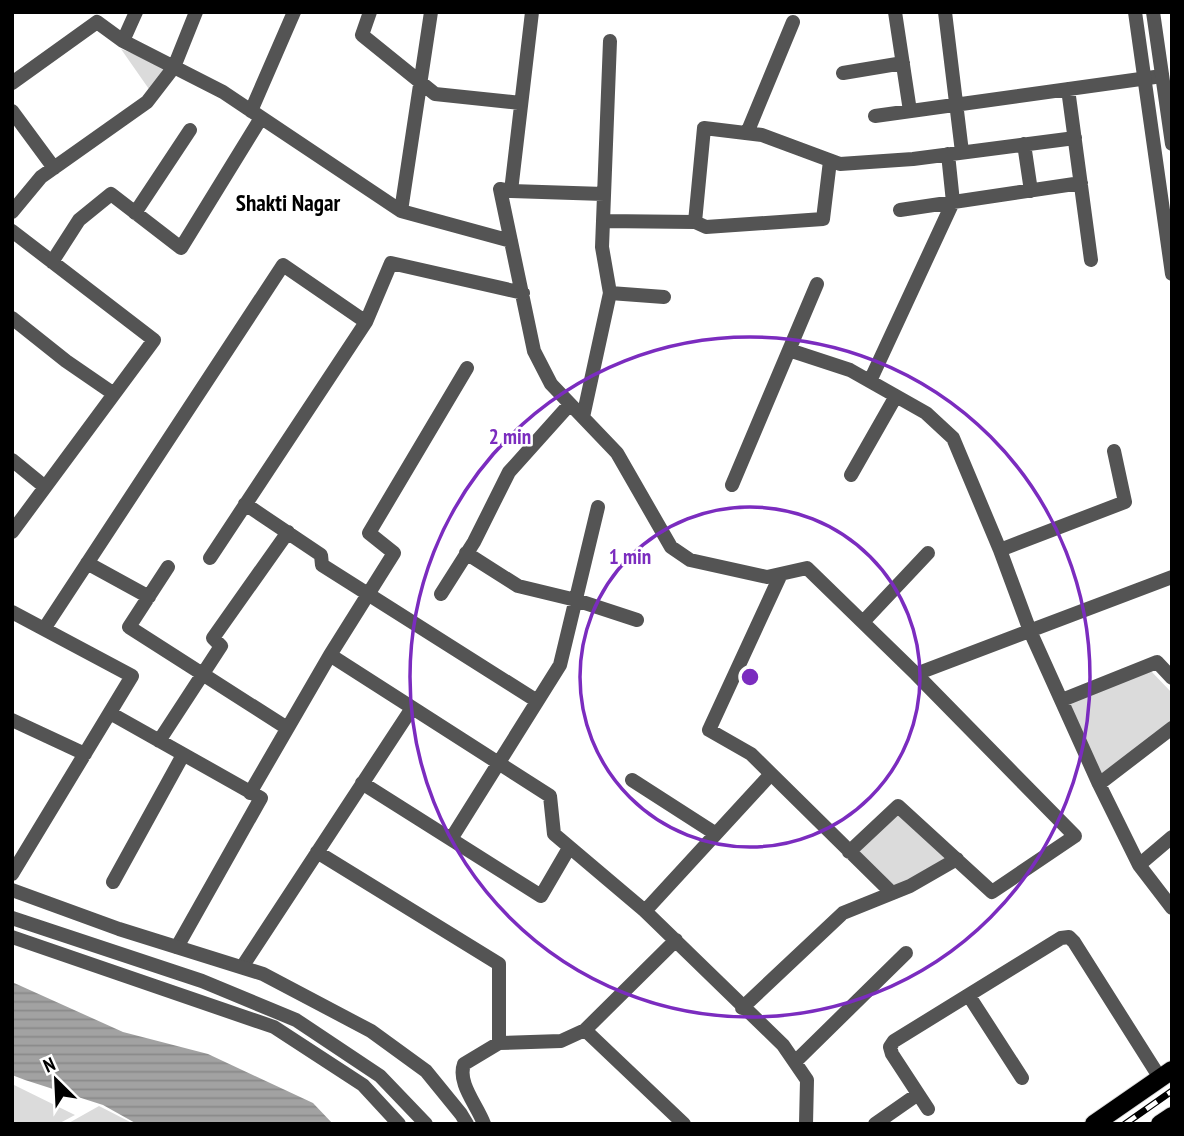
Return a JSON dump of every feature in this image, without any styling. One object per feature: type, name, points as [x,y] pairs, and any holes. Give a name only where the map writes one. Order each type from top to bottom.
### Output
[{"type":"main road","points":[[1094,1124],[1166,1074]]},
{"type":"main road","points":[[1160,1124],[1172,1116]]},
{"type":"street","points":[[124,41],[136,12]]},
{"type":"street","points":[[12,212],[41,177],[147,102],[174,67],[196,12]]},
{"type":"street","points":[[52,262],[79,219],[111,194],[181,248],[256,115],[294,12]]},
{"type":"street","points":[[370,12],[362,35],[435,94],[522,103]]},
{"type":"street","points":[[401,211],[431,12]]},
{"type":"street","points":[[511,191],[532,12]]},
{"type":"street","points":[[895,12],[910,111]]},
{"type":"street","points":[[870,381],[953,202],[956,104],[945,12]]},
{"type":"street","points":[[1135,12],[1167,203],[1172,274]]},
{"type":"street","points":[[1153,12],[1172,144]]},
{"type":"street","points":[[12,83],[97,22],[124,41],[223,92],[401,211],[511,241]]},
{"type":"street","points":[[747,133],[793,22]]},
{"type":"street","points":[[583,417],[610,293],[602,247],[610,41]]},
{"type":"street","points":[[844,73],[903,64]]},
{"type":"street","points":[[875,116],[1162,76]]},
{"type":"street","points":[[1068,89],[1091,260]]},
{"type":"street","points":[[12,111],[54,168]]},
{"type":"street","points":[[695,222],[704,128],[762,135],[840,164],[1075,138]]},
{"type":"street","points":[[135,213],[190,130]]},
{"type":"street","points":[[1024,144],[1031,191]]},
{"type":"street","points":[[603,221],[695,222],[706,227],[823,219],[830,161]]},
{"type":"street","points":[[900,210],[1081,183]]},
{"type":"street","points":[[604,194],[500,189],[534,351],[551,384],[618,453],[671,547],[690,560],[767,577],[807,569],[916,674],[1075,836],[992,892],[898,806],[849,852]]},
{"type":"street","points":[[12,231],[154,341],[12,533]]},
{"type":"street","points":[[210,558],[366,322],[391,263],[523,293]]},
{"type":"street","points":[[44,629],[283,265],[366,322]]},
{"type":"street","points":[[732,485],[817,284]]},
{"type":"street","points":[[610,293],[664,297]]},
{"type":"street","points":[[12,318],[66,361],[114,394]]},
{"type":"street","points":[[789,350],[850,370],[926,413],[953,438],[1000,550],[1030,631],[1099,784],[1139,865],[1172,908]]},
{"type":"street","points":[[250,793],[330,655],[394,553],[369,533],[467,368]]},
{"type":"street","points":[[851,475],[896,396]]},
{"type":"street","points":[[441,594],[509,472],[570,404]]},
{"type":"street","points":[[1000,550],[1125,502],[1114,451]]},
{"type":"street","points":[[12,460],[45,487]]},
{"type":"street","points":[[245,504],[321,555],[322,565],[537,701]]},
{"type":"street","points":[[451,839],[560,665],[598,507]]},
{"type":"street","points":[[159,741],[222,646],[213,638],[288,532]]},
{"type":"street","points":[[466,553],[518,586],[576,600],[637,620]]},
{"type":"street","points":[[863,622],[928,553]]},
{"type":"street","points":[[87,563],[149,597]]},
{"type":"street","points":[[168,567],[129,627],[287,728]]},
{"type":"street","points":[[781,574],[709,730],[751,754],[892,893]]},
{"type":"street","points":[[916,674],[1172,578]]},
{"type":"street","points":[[12,612],[132,676],[12,874]]},
{"type":"street","points":[[330,655],[550,796],[554,834],[645,911],[783,1045],[807,1080],[806,1124]]},
{"type":"street","points":[[1062,700],[1157,662],[1172,678]]},
{"type":"street","points":[[242,967],[411,708]]},
{"type":"street","points":[[110,713],[261,798],[177,947]]},
{"type":"street","points":[[12,720],[85,754]]},
{"type":"street","points":[[1099,784],[1172,728]]},
{"type":"street","points":[[113,882],[183,755]]},
{"type":"street","points":[[645,911],[771,774]]},
{"type":"street","points":[[632,780],[716,834]]},
{"type":"street","points":[[362,783],[541,896],[569,848]]},
{"type":"street","points":[[1139,865],[1172,837]]},
{"type":"street","points":[[317,852],[499,964],[499,1043]]},
{"type":"street","points":[[742,1008],[843,913],[910,886],[957,859]]},
{"type":"street","points":[[12,890],[119,929],[263,974],[371,1031],[426,1071],[467,1124]]},
{"type":"street","points":[[12,918],[202,981],[296,1020],[380,1076],[426,1124]]},
{"type":"street","points":[[12,937],[274,1027],[363,1085],[399,1124]]},
{"type":"street","points":[[928,1109],[892,1054],[890,1047],[894,1041],[1061,938],[1069,937],[1074,942],[1166,1074]]},
{"type":"street","points":[[484,1124],[461,1072],[464,1064],[499,1043],[561,1041],[585,1030],[676,940]]},
{"type":"street","points":[[795,1062],[906,953]]},
{"type":"street","points":[[969,996],[1022,1078]]},
{"type":"street","points":[[585,1030],[684,1124]]},
{"type":"street","points":[[875,1124],[918,1094]]},
{"type":"shaded area","points":[[121,49],[167,67],[151,92]]},
{"type":"shaded area","points":[[1150,670],[1172,693],[1172,722],[1101,776],[1068,702]]},
{"type":"shaded area","points":[[897,810],[949,860],[893,889],[855,851]]},
{"type":"shaded area","points":[[12,982],[123,1032],[208,1054],[313,1103],[333,1124],[137,1124],[103,1105],[12,1075]]},
{"type":"shaded area","points":[[12,1084],[75,1115],[58,1124],[12,1124]]},
{"type":"shaded area","points":[[99,1106],[134,1124],[67,1124]]},
{"type":"railway","points":[[1125,1124],[1172,1091]]},
{"type":"district","name":"Shakti Nagar","points":[[288,203]]}]
